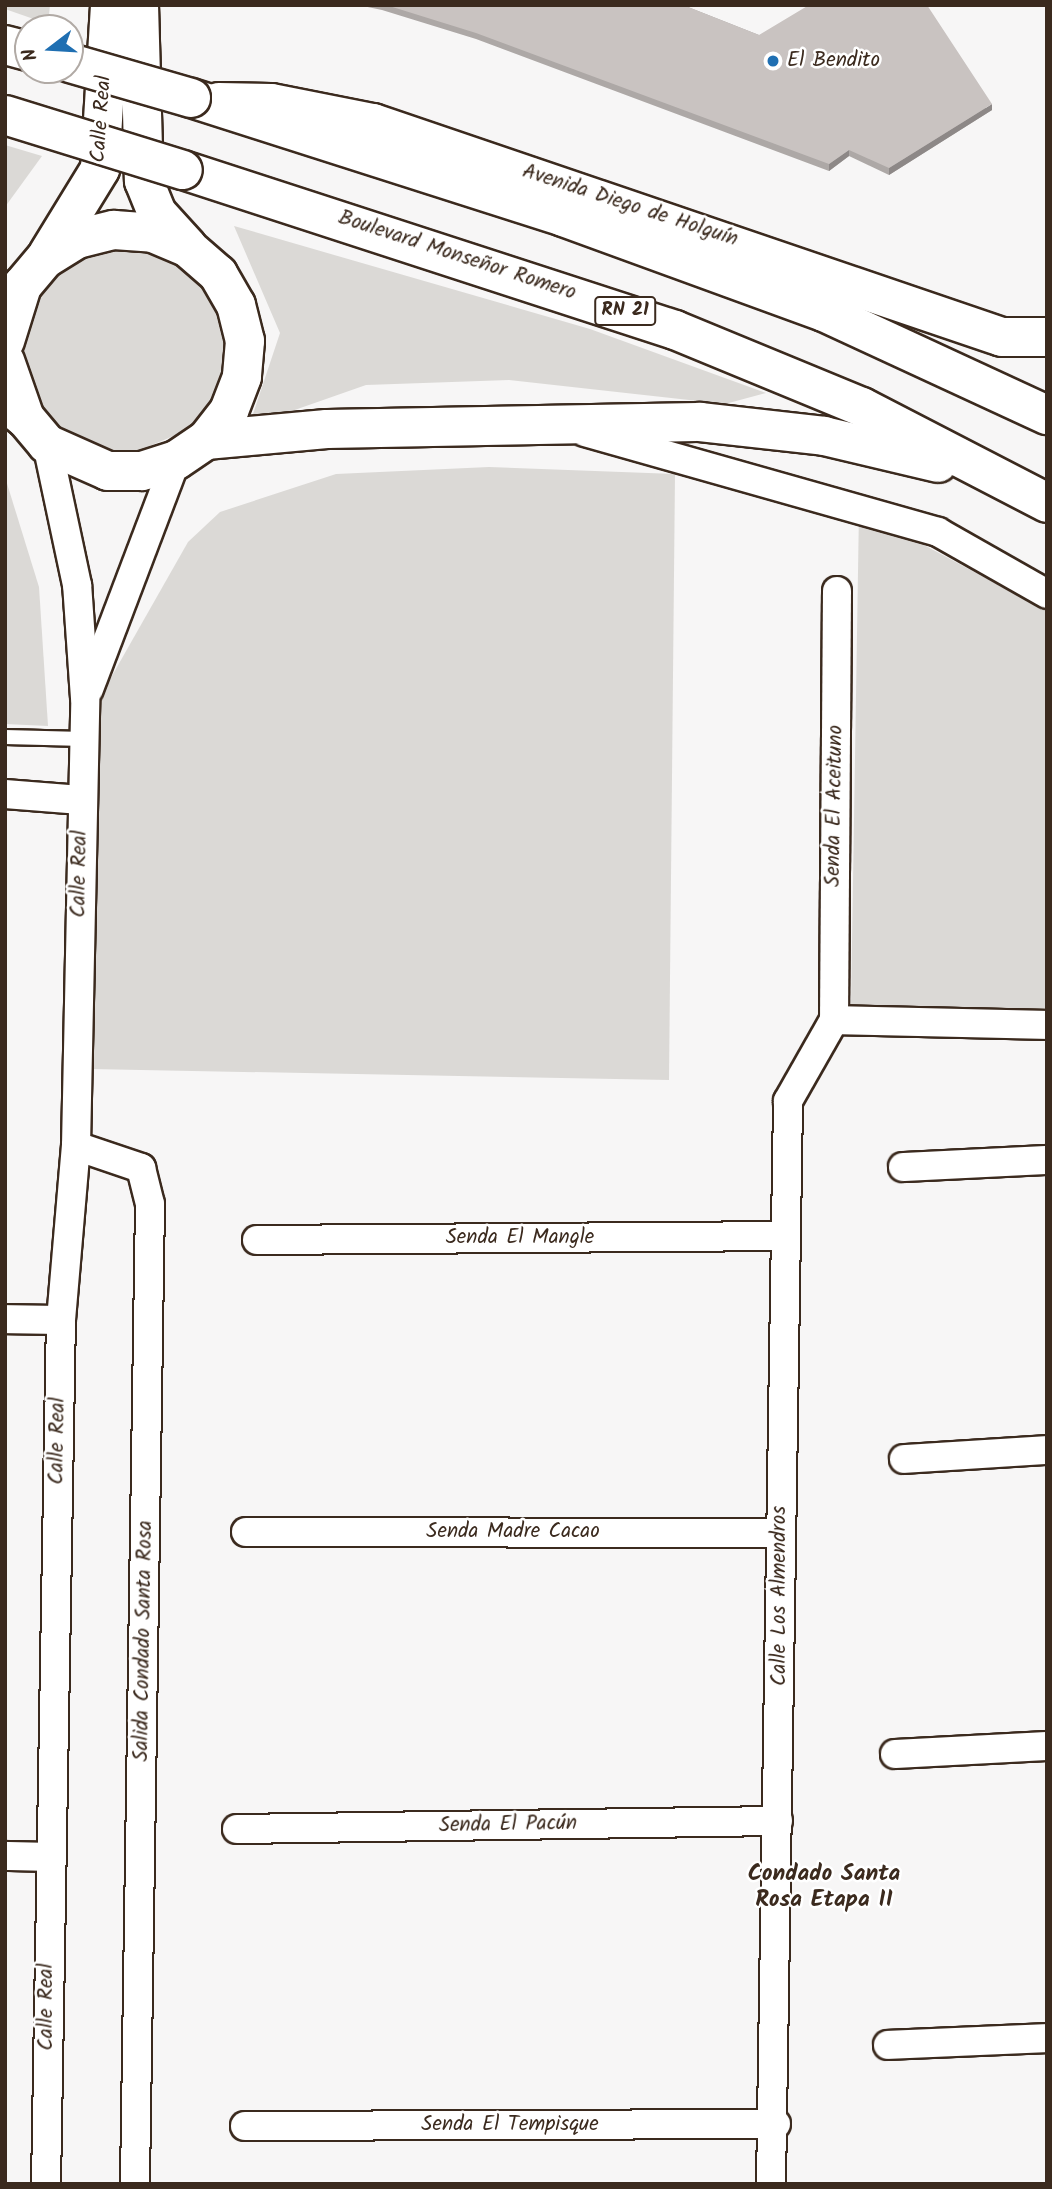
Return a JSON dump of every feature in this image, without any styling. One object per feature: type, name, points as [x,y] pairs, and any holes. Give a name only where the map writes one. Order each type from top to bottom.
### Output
[{"type":"main road","name":"Calle Real","points":[[44,260],[100,169],[110,5]]},
{"type":"main road","name":"Calle Real","points":[[139,5],[144,181],[157,213],[188,248]]},
{"type":"main road","points":[[84,67],[198,100],[563,217],[824,312],[1047,415]]},
{"type":"main road","name":"Avenida Diego de Holguín","points":[[198,100],[271,103],[373,123],[1002,337],[1047,337]]},
{"type":"main road","name":"Boulevard Monseñor Romero","points":[[5,115],[675,330],[862,407],[1045,502]]},
{"type":"main road","points":[[5,341],[22,286],[44,260],[77,239],[114,230],[153,233],[188,248],[218,274],[236,305],[245,341],[238,389],[191,450]]},
{"type":"main road","points":[[5,361],[26,421],[108,471],[142,471],[191,450],[327,429],[700,422],[824,436],[925,459],[1045,502]]},
{"type":"street","name":"Calle Real","points":[[26,421],[77,585],[85,698],[76,1146],[61,1320],[49,1857],[46,2184]]},
{"type":"street","points":[[559,425],[938,532],[1047,594]]},
{"type":"street","name":"Calle Real","points":[[85,698],[191,450]]},
{"type":"street","name":"Senda El Aceituno","points":[[834,1020],[837,591]]},
{"type":"street","points":[[5,794],[81,800]]},
{"type":"street","points":[[834,1020],[1047,1025]]},
{"type":"street","name":"Calle Los Almendros","points":[[771,2184],[776,2124],[780,1532],[784,1236],[789,1101],[834,1020]]},
{"type":"street","name":"Salida Condado Santa Rosa","points":[[76,1146],[141,1168],[150,1204],[135,2184]]},
{"type":"street","points":[[903,1167],[1047,1160]]},
{"type":"street","name":"Senda El Mangle","points":[[257,1240],[784,1236]]},
{"type":"street","points":[[5,1319],[61,1320]]},
{"type":"street","points":[[904,1459],[1047,1450]]},
{"type":"street","name":"Senda Madre Cacao","points":[[246,1532],[780,1532]]},
{"type":"street","points":[[895,1754],[1047,1746]]},
{"type":"street","name":"Senda El Pacún","points":[[237,1829],[778,1821]]},
{"type":"street","points":[[5,1856],[49,1857]]},
{"type":"street","points":[[888,2045],[1047,2038]]},
{"type":"street","name":"Senda El Tempisque","points":[[245,2126],[776,2124]]},
{"type":"lane","points":[[5,737],[83,739]]},
{"type":"shaded area","points":[[5,5],[50,5],[49,14],[19,14],[5,9]]},
{"type":"shaded area","points":[[5,145],[42,156],[5,207]]},
{"type":"shaded area","points":[[234,226],[590,329],[766,393],[725,404],[509,380],[366,385],[249,426],[280,333]]},
{"type":"shaded area","points":[[87,243],[157,247],[212,291],[228,325],[230,358],[218,398],[197,426],[126,456],[76,441],[38,412],[16,346],[25,300]]},
{"type":"shaded area","points":[[489,467],[675,474],[669,1080],[90,1069],[92,711],[188,542],[220,512],[336,474]]},
{"type":"shaded area","points":[[5,477],[39,587],[48,726],[5,724]]},
{"type":"shaded area","points":[[859,510],[1047,611],[1047,1010],[851,1005]]},
{"type":"building","points":[[386,5],[683,5],[759,35],[809,5],[927,5],[992,104],[889,168],[849,150],[829,164],[476,33]]},
{"type":"place","name":"El Bendito","points":[[773,61]]},
{"type":"district","name":"Condado Santa Rosa Etapa II","points":[[824,1887]]}]
